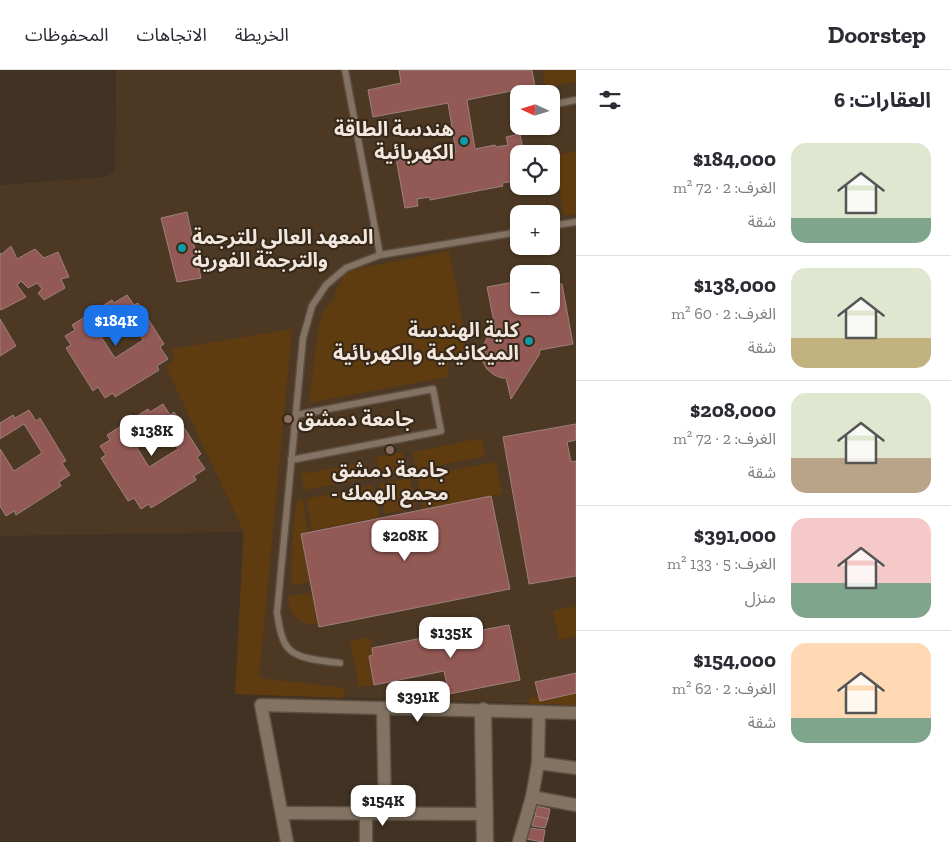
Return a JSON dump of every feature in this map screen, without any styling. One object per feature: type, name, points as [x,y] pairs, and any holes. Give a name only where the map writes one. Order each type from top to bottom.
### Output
[{"type":"street","points":[[287,842],[261,705],[576,713]]},
{"type":"street","points":[[383,708],[386,814]]},
{"type":"street","points":[[483,710],[484,814],[488,842]]},
{"type":"street","points":[[519,842],[532,797],[538,763],[538,712]]},
{"type":"street","points":[[538,763],[576,768]]},
{"type":"street","points":[[532,797],[576,805]]},
{"type":"street","points":[[282,813],[484,814]]},
{"type":"street","points":[[366,814],[366,842]]},
{"type":"lane","points":[[345,70],[380,255]]},
{"type":"lane","points":[[560,103],[576,100]]},
{"type":"lane","points":[[560,225],[576,222]]},
{"type":"lane","points":[[340,663],[301,656],[289,650],[282,635],[277,613],[303,338],[312,306],[326,285],[346,268],[380,255],[510,233]]},
{"type":"lane","points":[[292,460],[441,431],[433,388],[296,415]]},
{"type":"shaded area","name":"جامعة دمشق","points":[[116,70],[576,70],[576,705],[235,694],[243,532],[0,536],[0,185],[104,177],[115,172]]},
{"type":"shaded area","points":[[542,70],[576,70],[576,82],[545,85]]},
{"type":"shaded area","points":[[576,151],[576,214],[564,216],[560,192],[560,154]]},
{"type":"shaded area","points":[[449,251],[461,316],[464,353],[457,359],[449,362],[447,377],[309,403],[321,316],[328,305],[334,300],[346,271]]},
{"type":"shaded area","points":[[292,329],[259,678],[346,688],[343,698],[235,694],[244,532],[166,367],[174,360],[172,349]]},
{"type":"shaded area","points":[[482,438],[485,456],[416,470],[413,452]]},
{"type":"shaded area","points":[[402,452],[406,471],[380,476],[376,457]]},
{"type":"shaded area","points":[[365,462],[368,478],[304,490],[301,474]]},
{"type":"shaded area","points":[[496,462],[502,494],[423,509],[417,477]]},
{"type":"shaded area","points":[[410,478],[416,507],[385,514],[379,484]]},
{"type":"shaded area","points":[[372,485],[380,517],[312,531],[306,499]]},
{"type":"shaded area","points":[[303,499],[308,532],[301,534],[310,582],[291,585],[295,511],[297,500]]},
{"type":"shaded area","points":[[312,593],[318,624],[301,621],[296,618],[290,608],[288,596]]},
{"type":"shaded area","points":[[576,606],[576,636],[559,640],[553,611]]},
{"type":"shaded area","points":[[370,637],[373,655],[369,656],[374,685],[359,687],[350,641]]},
{"type":"shaded area","points":[[576,693],[576,705],[529,704],[530,698],[539,696],[540,701]]},
{"type":"building","name":"هندسة الطاقة الكهربائية","points":[[399,70],[532,70],[535,85],[510,85],[510,91],[467,100],[475,149],[495,145],[496,147],[508,145],[506,137],[520,135],[522,145],[510,145],[510,182],[502,183],[503,186],[430,200],[430,197],[417,199],[418,206],[405,208],[395,153],[408,151],[410,164],[423,161],[422,158],[456,152],[448,103],[373,117],[368,90],[401,83]]},
{"type":"building","name":"المعهد العالي للترجمة والترجمة الفورية","points":[[187,212],[201,278],[177,282],[161,218]]},
{"type":"building","points":[[11,246],[17,259],[35,249],[44,258],[58,252],[69,277],[61,279],[65,288],[44,300],[38,293],[42,289],[37,283],[28,288],[21,281],[17,285],[26,297],[1,310],[0,253],[2,254]]},
{"type":"building","name":"كلية الهندسة الميكانيكية والكهربائية","points":[[510,283],[510,315],[560,315],[560,284],[562,284],[573,344],[540,350],[539,355],[511,399],[506,378],[494,375],[483,362],[483,346],[487,338],[496,332],[487,287]]},
{"type":"building","points":[[127,295],[134,305],[138,303],[164,344],[160,347],[168,359],[157,366],[159,370],[115,397],[113,393],[105,398],[98,387],[93,391],[66,348],[71,345],[65,336],[75,330],[72,325],[112,300],[114,303]],"holes":[[[125,310],[143,340],[115,358],[96,329]]]},
{"type":"building","points":[[0,319],[16,346],[0,356]]},
{"type":"building","points":[[163,404],[170,415],[174,412],[201,454],[197,457],[205,469],[194,476],[196,480],[151,508],[149,504],[141,509],[134,498],[128,501],[101,458],[106,455],[100,446],[110,440],[107,435],[148,409],[150,412]],"holes":[[[160,420],[178,449],[149,467],[131,438]]]},
{"type":"building","points":[[29,410],[36,421],[40,418],[66,461],[62,463],[70,475],[59,482],[61,486],[16,515],[14,511],[6,516],[0,506],[0,449],[14,471],[42,453],[24,424],[0,439],[0,423],[13,415],[15,418]]},
{"type":"building","points":[[576,424],[576,440],[567,442],[571,462],[576,461],[576,576],[529,584],[503,437]]},
{"type":"building","points":[[491,496],[510,589],[319,627],[301,534]]},
{"type":"building","points":[[509,625],[520,680],[449,694],[444,671],[374,685],[369,656],[373,655],[372,648],[472,628],[471,632]]},
{"type":"building","points":[[576,673],[576,693],[540,701],[535,682]]},
{"type":"building","points":[[537,806],[550,809],[548,819],[535,816]]},
{"type":"building","points":[[535,816],[548,819],[545,828],[532,826]]},
{"type":"building","points":[[529,828],[545,830],[543,842],[526,839]]},
{"type":"place","name":"هندسة الطاقة الكهربائية","points":[[464,141]]},
{"type":"place","name":"المعهد العالي للترجمة والترجمة الفورية","points":[[182,248]]},
{"type":"place","name":"كلية الهندسة الميكانيكية والكهربائية","points":[[529,341]]},
{"type":"place","name":"جامعة دمشق","points":[[288,419]]},
{"type":"place","name":"جامعة دمشق - مجمع الهمك","points":[[390,450]]}]
